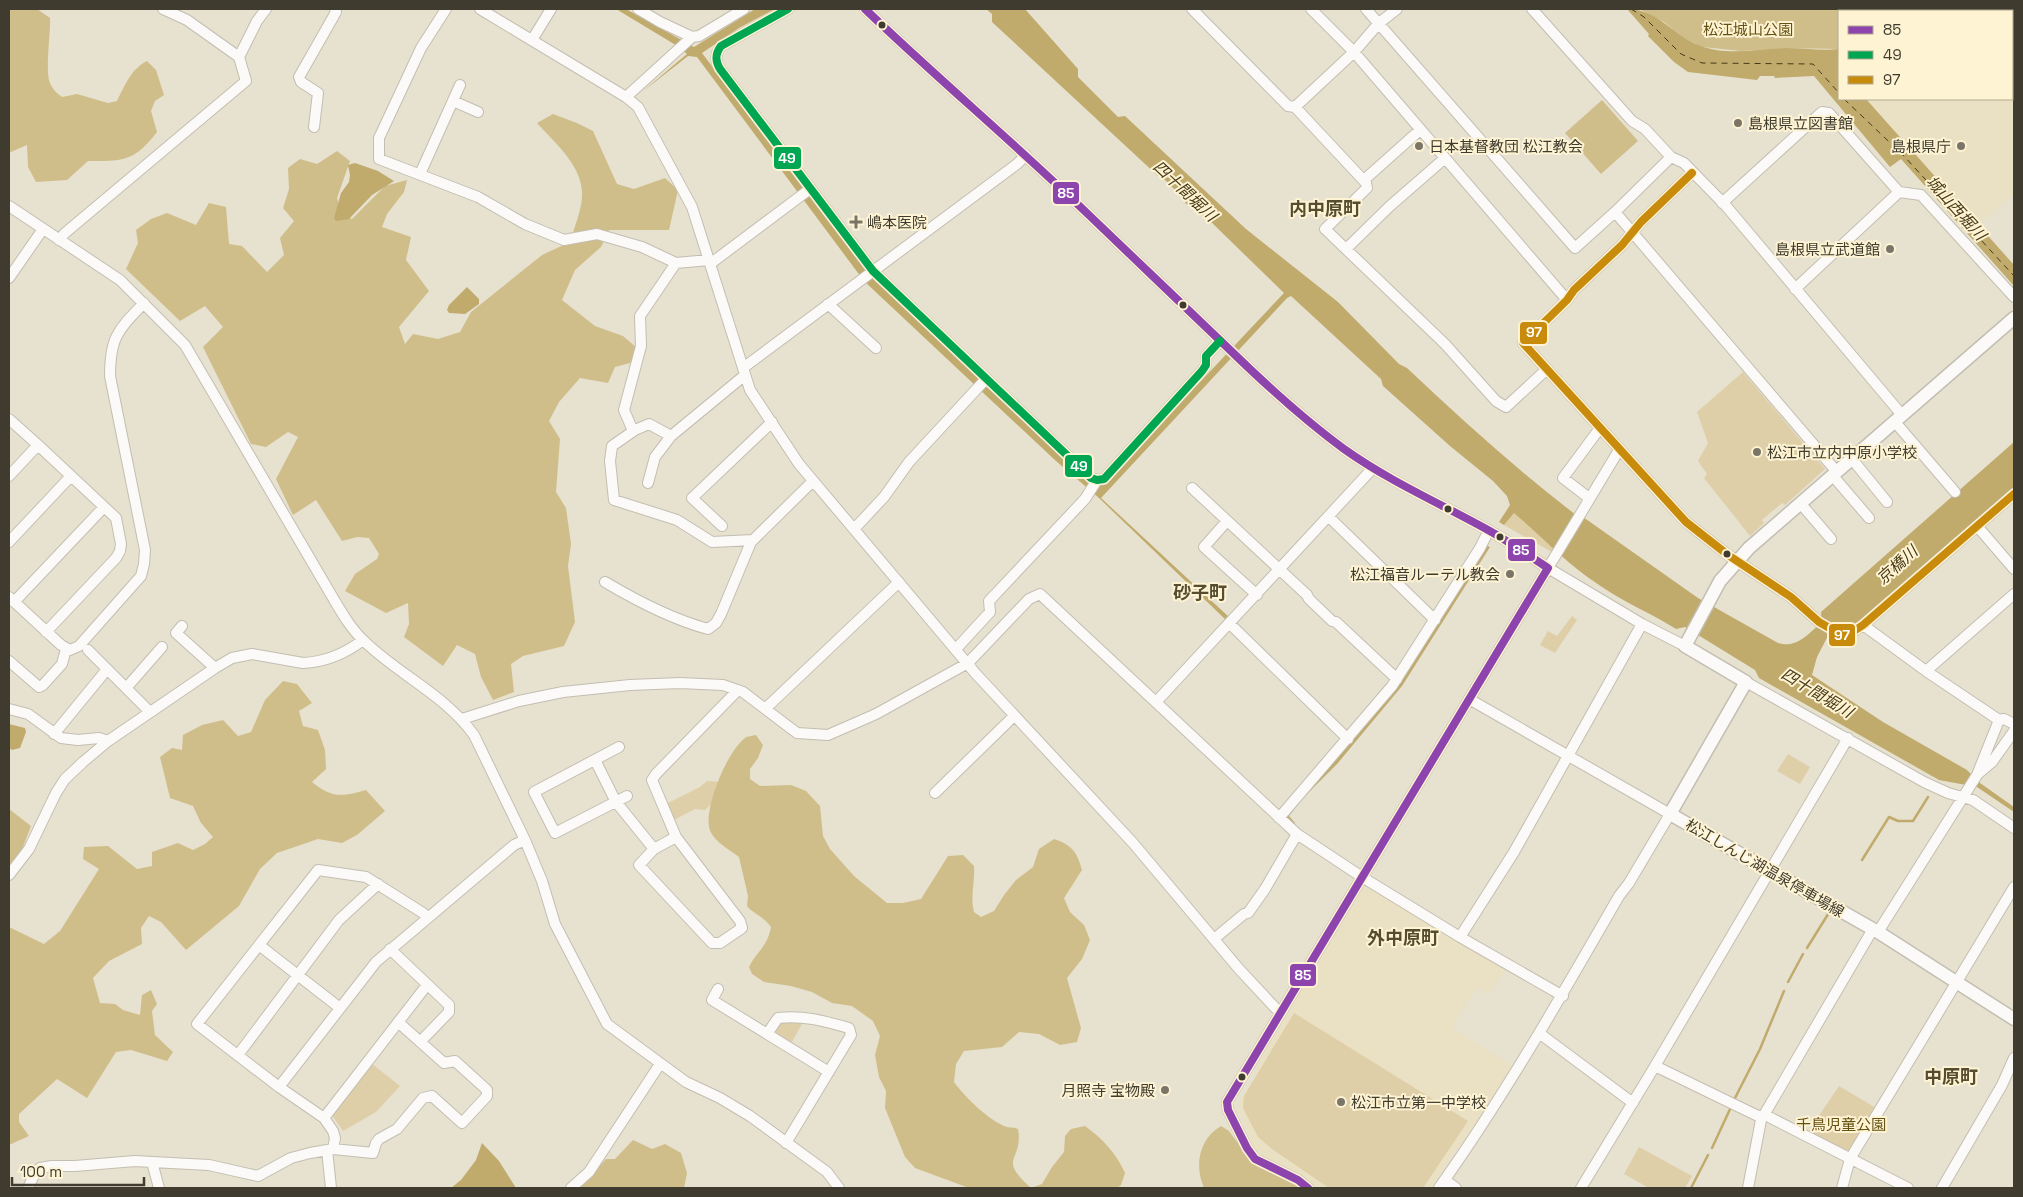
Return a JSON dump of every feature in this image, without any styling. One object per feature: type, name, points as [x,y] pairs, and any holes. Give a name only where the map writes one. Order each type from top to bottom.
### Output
[{"type":"main road","points":[[1746,682],[1688,641],[1720,581],[1737,560],[2014,318]]},
{"type":"main road","name":"松江しんじ湖温泉停車場線","points":[[1746,682],[1670,814],[1875,930],[2014,1019]]},
{"type":"street","points":[[59,240],[246,82],[239,57],[187,20],[163,9]]},
{"type":"street","points":[[239,57],[257,21],[266,9]]},
{"type":"street","points":[[314,127],[318,93],[301,82],[299,77],[336,12],[335,9]]},
{"type":"street","points":[[446,9],[421,48],[380,138],[379,159],[478,197],[525,224],[564,240],[597,234],[642,247],[676,262],[710,262],[806,192]]},
{"type":"street","points":[[480,9],[626,97],[638,107],[692,207],[750,390],[799,464],[1014,716],[1133,843],[1239,970],[1280,1013]]},
{"type":"street","points":[[532,40],[550,9]]},
{"type":"street","points":[[638,9],[690,40]]},
{"type":"street","points":[[626,97],[690,40],[744,9]]},
{"type":"street","points":[[788,9],[721,46],[717,52],[716,60],[720,69],[806,192],[868,275],[982,383],[1096,482]]},
{"type":"street","points":[[865,9],[1026,154],[1220,341],[1304,417],[1373,468],[1415,493],[1489,530],[1642,624],[1688,641]]},
{"type":"street","points":[[1192,9],[1288,106],[1295,107],[1364,180],[1367,188],[1325,229],[1445,344],[1496,402],[1506,407],[1547,369]]},
{"type":"street","points":[[1311,9],[1354,52],[1566,300]]},
{"type":"street","points":[[1366,9],[1575,248],[1671,157]]},
{"type":"street","points":[[1295,107],[1354,52],[1379,23],[1397,9]]},
{"type":"street","points":[[1532,9],[1632,121],[1645,129],[1671,157],[1684,163],[1722,203],[1899,418],[1955,492]]},
{"type":"street","points":[[420,174],[460,85]]},
{"type":"street","points":[[452,101],[478,112]]},
{"type":"street","points":[[1722,203],[1822,112],[1829,113],[1899,192],[1921,195],[2014,297]]},
{"type":"street","points":[[1364,180],[1420,130]]},
{"type":"street","points":[[648,483],[656,457],[671,436],[744,372],[828,304],[1017,164],[1026,154]]},
{"type":"street","points":[[1346,249],[1390,206],[1444,158]]},
{"type":"street","points":[[1692,172],[1632,231],[1622,245],[1574,290],[1523,343],[1686,522],[1791,597],[1819,622],[1845,637],[1863,625],[2014,494]]},
{"type":"street","points":[[1795,290],[1899,192]]},
{"type":"street","points":[[9,206],[120,280],[186,345],[344,616],[363,640],[462,719],[474,735],[525,840],[542,881],[555,924],[606,1024],[686,1082],[720,1098],[750,1116],[827,1172],[839,1188]]},
{"type":"street","points":[[1615,212],[1835,474],[1869,518]]},
{"type":"street","points":[[9,278],[43,229]]},
{"type":"street","points":[[633,431],[624,410],[641,346],[640,316],[676,262]]},
{"type":"street","points":[[104,507],[12,600],[66,649],[74,649],[79,646],[141,576],[144,564],[145,550],[110,376],[110,353],[124,324],[144,303]]},
{"type":"street","points":[[828,304],[876,348]]},
{"type":"street","points":[[1004,625],[990,612],[989,600],[1090,493],[1096,482],[1104,479],[1202,371],[1206,365],[1206,356],[1220,341]]},
{"type":"street","points":[[855,528],[884,497],[909,462],[982,383]]},
{"type":"street","points":[[9,419],[116,518],[121,544],[116,558],[46,632]]},
{"type":"street","points":[[722,526],[692,498],[772,422]]},
{"type":"street","points":[[671,436],[649,424],[633,431],[612,446],[610,461],[614,500],[677,520],[712,542],[753,540]]},
{"type":"street","points":[[1589,498],[1563,478],[1600,428]]},
{"type":"street","points":[[9,476],[38,445]]},
{"type":"street","points":[[1308,1188],[1298,1180],[1255,1159],[1247,1148],[1227,1106],[1229,1097],[1548,568],[1581,510],[1619,450]]},
{"type":"street","points":[[1852,459],[1887,502]]},
{"type":"street","points":[[1156,702],[1373,468]]},
{"type":"street","points":[[9,542],[71,476]]},
{"type":"street","points":[[605,582],[636,600],[687,623],[708,629],[716,623],[721,614],[753,540],[813,481]]},
{"type":"street","points":[[1192,488],[1280,570],[1314,605],[1332,621],[1336,622],[1398,679]]},
{"type":"street","points":[[1801,504],[1831,539]]},
{"type":"street","points":[[1329,517],[1435,620]]},
{"type":"street","points":[[1227,521],[1204,547],[1257,595]]},
{"type":"street","points":[[1976,526],[2014,569]]},
{"type":"street","points":[[1279,818],[1398,679],[1489,530]]},
{"type":"street","points":[[766,708],[899,582]]},
{"type":"street","points":[[462,719],[519,701],[563,692],[620,686],[680,683],[723,685],[738,690],[766,708],[797,733],[828,734],[876,714],[968,663],[1029,599],[1040,594],[1297,834],[1362,877],[1460,937],[1563,996]]},
{"type":"street","points":[[1926,671],[2013,599]]},
{"type":"street","points":[[956,649],[990,612]]},
{"type":"street","points":[[1230,624],[1348,739]]},
{"type":"street","points":[[1460,937],[1510,858],[1642,624]]},
{"type":"street","points":[[1863,625],[1926,671],[1999,720],[2004,719],[2014,724]]},
{"type":"street","points":[[182,626],[176,633],[215,668]]},
{"type":"street","points":[[9,875],[29,849],[56,792],[66,779],[83,762],[108,742],[215,668],[232,658],[252,654],[311,663],[346,652],[363,640]]},
{"type":"street","points":[[126,688],[162,648]]},
{"type":"street","points":[[9,661],[39,687],[62,664],[66,649]]},
{"type":"street","points":[[88,650],[150,712]]},
{"type":"street","points":[[54,734],[99,679],[109,671]]},
{"type":"street","points":[[1746,682],[1924,782],[1948,793],[1973,800],[2013,825]]},
{"type":"street","points":[[676,837],[654,850],[639,865],[712,943],[720,943],[742,928],[740,921],[676,837],[652,780],[738,690]]},
{"type":"street","points":[[1456,1188],[1442,1184],[1563,996],[1619,896],[1629,883],[1670,814],[1469,699]]},
{"type":"street","points":[[9,709],[28,714],[60,738],[78,740],[99,738],[108,742]]},
{"type":"street","points":[[935,794],[1014,716]]},
{"type":"street","points":[[1748,1188],[1759,1126],[1875,930],[1977,775],[1999,720]]},
{"type":"street","points":[[1977,775],[1992,762],[2014,731]]},
{"type":"street","points":[[1583,1187],[1848,738]]},
{"type":"street","points":[[619,747],[534,792],[555,833],[627,796]]},
{"type":"street","points":[[595,760],[616,802],[654,850]]},
{"type":"street","points":[[1214,939],[1244,914],[1248,913],[1265,889],[1297,834]]},
{"type":"street","points":[[279,1087],[376,962],[390,948],[514,845],[525,840]]},
{"type":"street","points":[[331,1188],[330,1150],[335,1138],[333,1131],[324,1118],[279,1087],[197,1024],[318,870],[366,877],[428,918]]},
{"type":"street","points":[[238,1055],[339,920],[378,884]]},
{"type":"street","points":[[1842,1188],[1850,1159],[2014,887]]},
{"type":"street","points":[[259,945],[340,1008]]},
{"type":"street","points":[[390,948],[426,985],[449,1005],[449,1012],[420,1042]]},
{"type":"street","points":[[324,1118],[426,985]]},
{"type":"street","points":[[718,989],[712,1000],[829,1072]]},
{"type":"street","points":[[767,1034],[778,1018],[794,1016],[816,1018],[849,1028],[852,1035],[786,1142]]},
{"type":"street","points":[[28,1188],[35,1174],[45,1166],[152,1162],[209,1165],[258,1176],[291,1158],[310,1152],[330,1150],[373,1154],[379,1139],[397,1129],[424,1098],[432,1096],[462,1123],[487,1096],[488,1090],[455,1061],[444,1063],[398,1022]]},
{"type":"street","points":[[1539,1033],[1633,1103]]},
{"type":"street","points":[[1942,1188],[2002,1085],[2014,1058]]},
{"type":"street","points":[[571,1188],[589,1172],[660,1064]]},
{"type":"street","points":[[1655,1066],[1758,1116],[1765,1115],[1908,1188]]},
{"type":"street","points":[[152,1162],[159,1188]]},
{"type":"shaded area","name":"島根県庁","points":[[2014,9],[2014,194],[1979,225],[1867,100],[2013,100],[2013,10],[1944,10]]},
{"type":"shaded area","name":"松江市立第一中学校","points":[[1366,883],[1507,968],[1489,995],[1476,988],[1452,1028],[1512,1065],[1462,1147],[1458,1147],[1431,1188],[1316,1188],[1259,1154],[1254,1148],[1237,1105],[1256,1075],[1257,1066]]},
{"type":"green space","points":[[9,9],[37,9],[50,18],[49,80],[53,89],[62,97],[77,94],[108,103],[117,101],[133,73],[141,64],[147,61],[156,70],[164,95],[155,101],[151,111],[157,132],[149,142],[127,158],[110,161],[88,161],[67,180],[36,182],[28,167],[27,145],[11,152],[9,151]]},
{"type":"green space","name":"松江城山公園","points":[[1639,9],[1906,10],[1838,10],[1838,49],[1786,48],[1741,51],[1702,47],[1684,38],[1664,22]]},
{"type":"green space","points":[[1602,100],[1638,141],[1601,174],[1565,133]]},
{"type":"green space","points":[[553,114],[593,131],[617,184],[634,189],[665,178],[678,190],[669,230],[609,230],[601,247],[575,270],[562,300],[595,326],[623,336],[637,348],[630,363],[615,367],[608,383],[580,378],[559,402],[549,421],[560,439],[556,492],[566,508],[571,544],[568,566],[575,622],[564,646],[523,656],[511,664],[514,692],[493,700],[481,677],[475,654],[457,645],[443,666],[404,637],[409,624],[408,603],[386,613],[345,591],[355,574],[377,559],[379,554],[369,538],[357,537],[342,541],[316,500],[293,515],[276,479],[298,437],[288,432],[266,447],[251,444],[203,347],[223,327],[205,306],[180,321],[126,269],[138,243],[136,230],[151,219],[167,213],[196,225],[209,203],[226,207],[229,244],[242,246],[267,272],[284,255],[280,238],[294,221],[283,208],[289,189],[288,168],[300,159],[317,164],[337,151],[350,161],[337,198],[342,214],[352,219],[385,186],[407,180],[404,192],[387,214],[382,227],[411,237],[406,260],[429,291],[399,327],[405,344],[413,334],[438,339],[460,332],[471,312],[542,255],[570,242],[580,208],[581,186],[578,176],[567,156],[537,123]]},
{"type":"green space","name":"松江市立内中原小学校","points":[[1743,372],[1825,469],[1785,505],[1782,503],[1762,520],[1764,523],[1750,536],[1704,478],[1707,474],[1698,461],[1708,443],[1697,412]]},
{"type":"green space","points":[[1514,512],[1555,550],[1552,552],[1504,525]]},
{"type":"green space","points":[[1572,616],[1577,620],[1555,653],[1540,645],[1548,631],[1557,636]]},
{"type":"green space","points":[[283,681],[297,684],[312,703],[299,711],[303,726],[318,730],[325,750],[326,769],[312,782],[326,791],[338,795],[366,790],[385,811],[357,835],[342,843],[318,839],[277,853],[260,869],[239,906],[186,950],[161,922],[149,916],[141,928],[142,944],[109,961],[93,978],[100,1003],[115,1004],[123,1010],[140,1015],[142,995],[151,990],[157,1004],[152,1011],[155,1035],[173,1052],[167,1061],[131,1050],[116,1052],[87,1098],[57,1079],[19,1114],[19,1122],[29,1136],[9,1145],[9,927],[44,944],[60,931],[99,869],[83,859],[84,847],[108,846],[137,869],[152,866],[152,852],[178,843],[193,850],[205,844],[213,837],[201,823],[193,806],[170,798],[160,757],[172,748],[182,750],[183,735],[202,725],[223,720],[238,736],[251,732],[265,700]]},
{"type":"green space","points":[[756,735],[763,745],[758,758],[750,769],[750,779],[760,786],[791,785],[806,791],[820,806],[823,836],[830,849],[854,876],[887,903],[903,903],[921,899],[948,856],[963,855],[974,866],[973,906],[974,912],[981,917],[994,911],[1016,880],[1033,867],[1039,849],[1054,839],[1065,844],[1076,854],[1082,870],[1064,898],[1070,912],[1084,925],[1090,940],[1082,959],[1067,978],[1081,1028],[1077,1042],[1060,1045],[1039,1034],[1019,1032],[1002,1047],[964,1051],[956,1064],[954,1082],[964,1095],[993,1120],[1007,1127],[1018,1129],[1018,1147],[1013,1164],[1021,1178],[1031,1188],[969,1188],[915,1168],[905,1157],[885,1108],[886,1091],[879,1077],[875,1055],[880,1036],[873,1021],[852,1006],[832,1003],[812,992],[791,986],[764,982],[752,974],[749,967],[765,944],[771,927],[747,906],[748,896],[739,857],[721,844],[711,832],[709,817],[714,793],[731,755],[745,738]]},
{"type":"green space","points":[[1788,754],[1810,767],[1800,784],[1777,771]]},
{"type":"green space","points":[[707,781],[721,782],[718,797],[705,810],[695,809],[672,821],[666,804],[700,787]]},
{"type":"green space","points":[[9,809],[31,826],[18,860],[9,869]]},
{"type":"green space","name":"松江市立第一中学校","points":[[1294,1013],[1468,1121],[1423,1188],[1329,1188],[1272,1149],[1258,1137],[1243,1108],[1244,1096]]},
{"type":"green space","points":[[778,1020],[804,1020],[792,1042],[775,1033],[774,1027]]},
{"type":"green space","points":[[371,1063],[400,1086],[376,1112],[343,1131],[332,1115]]},
{"type":"green space","name":"千鳥児童公園","points":[[1839,1086],[1876,1108],[1851,1149],[1845,1151],[1808,1132]]},
{"type":"green space","points":[[1085,1126],[1108,1147],[1125,1173],[1121,1185],[1117,1188],[1031,1188],[1042,1184],[1064,1152],[1065,1136],[1071,1129]]},
{"type":"green space","points":[[1221,1126],[1229,1131],[1251,1161],[1300,1188],[1204,1188],[1199,1170],[1200,1153],[1208,1138]]},
{"type":"green space","points":[[633,1140],[652,1149],[665,1144],[681,1153],[687,1173],[684,1188],[580,1188],[606,1159],[615,1159]]},
{"type":"green space","points":[[1639,1147],[1692,1176],[1685,1188],[1649,1188],[1624,1174]]},
{"type":"water","points":[[616,9],[626,9],[694,47],[755,9],[775,9],[739,28],[702,53],[872,278],[1089,482],[1103,485],[1284,293],[1208,219],[1185,203],[1186,201],[1160,175],[1158,176],[992,22],[992,14],[986,9],[1025,9],[1078,69],[1078,77],[1118,117],[1125,116],[1246,229],[1338,302],[1399,364],[1407,368],[1489,443],[1554,498],[1698,598],[1778,643],[1791,644],[1807,635],[1822,622],[1821,612],[2014,442],[2014,487],[1857,623],[1848,628],[1830,632],[1817,657],[1812,675],[1883,722],[1967,770],[1980,783],[2014,807],[2014,812],[1977,787],[1939,780],[1759,678],[1755,670],[1685,627],[1676,629],[1618,597],[1577,569],[1514,513],[1504,525],[1499,522],[1510,505],[1507,496],[1493,481],[1450,446],[1383,386],[1381,379],[1291,296],[1287,298],[1101,498],[1230,618],[1227,621],[1099,498],[1056,461],[864,281],[697,57],[688,56],[642,92],[687,54],[679,47]]},
{"type":"water","name":"城山西堀川","points":[[1627,9],[1638,10],[1657,18],[1691,42],[1711,49],[1722,51],[1785,48],[1838,49],[1838,100],[1867,100],[2014,265],[2014,286],[1901,159],[1890,167],[1814,76],[1775,78],[1774,76],[1760,76],[1757,80],[1688,72],[1674,62],[1648,36],[1649,34]]},
{"type":"water","points":[[355,163],[378,171],[394,181],[372,195],[349,219],[336,221],[334,218],[341,193],[349,182],[348,165]]},
{"type":"water","points":[[467,287],[479,299],[479,304],[465,314],[449,313],[447,310],[449,305]]},
{"type":"water","points":[[1485,545],[1490,547],[1402,686],[1337,764],[1302,799],[1289,816],[1295,823],[1293,827],[1285,819],[1285,815],[1355,734]]},
{"type":"water","points":[[9,724],[25,728],[26,732],[20,748],[12,750],[9,748]]},
{"type":"water","points":[[482,1143],[499,1161],[516,1188],[451,1188],[461,1180],[476,1160]]},
{"type":"waterway","points":[[1862,860],[1889,817],[1898,821],[1913,821],[1928,797]]},
{"type":"waterway","points":[[1807,948],[1830,911]]},
{"type":"waterway","points":[[1788,982],[1803,954]]},
{"type":"waterway","points":[[1734,1100],[1760,1049],[1784,991]]},
{"type":"waterway","points":[[1712,1148],[1731,1107]]},
{"type":"waterway","points":[[1691,1188],[1708,1155]]},
{"type":"ferry route","points":[[1631,9],[1644,17],[1681,54],[1702,63],[1813,64],[1838,92]]},
{"type":"ferry route","points":[[1845,100],[1903,155],[2014,276]]},
{"type":"transit line","name":"49","points":[[788,9],[721,46],[716,58],[720,69],[873,271],[1091,478],[1097,480],[1104,479],[1202,371],[1206,365],[1206,356],[1220,341]]},
{"type":"transit line","name":"85","points":[[865,9],[1063,191],[1257,376],[1314,426],[1361,461],[1496,534],[1548,568],[1227,1102],[1228,1110],[1247,1148],[1255,1159],[1298,1180],[1308,1188]]},
{"type":"transit line","name":"97","points":[[1692,173],[1641,222],[1622,245],[1574,290],[1567,300],[1523,343],[1686,522],[1728,555],[1791,597],[1819,622],[1845,637],[1863,625],[2014,494]]},
{"type":"place","name":"島根県立図書館","points":[[1738,123]]},
{"type":"place","name":"日本基督教団 松江教会","points":[[1419,146]]},
{"type":"place","name":"島根県庁","points":[[1961,146]]},
{"type":"place","name":"嶋本医院","points":[[856,222]]},
{"type":"place","name":"島根県立武道館","points":[[1890,249]]},
{"type":"place","name":"松江市立内中原小学校","points":[[1757,452]]},
{"type":"place","name":"松江福音ルーテル教会","points":[[1510,574]]},
{"type":"place","name":"月照寺 宝物殿","points":[[1165,1090]]},
{"type":"place","name":"松江市立第一中学校","points":[[1341,1102]]},
{"type":"district","name":"内中原町","points":[[1325,208]]},
{"type":"district","name":"砂子町","points":[[1200,592]]},
{"type":"district","name":"外中原町","points":[[1403,937]]},
{"type":"district","name":"中原町","points":[[1951,1076]]},
{"type":"water label","name":"四十間堀川","points":[[1185,191]]},
{"type":"water label","name":"京橋川","points":[[1897,565]]},
{"type":"water label","name":"四十間堀川","points":[[1817,693]]}]
